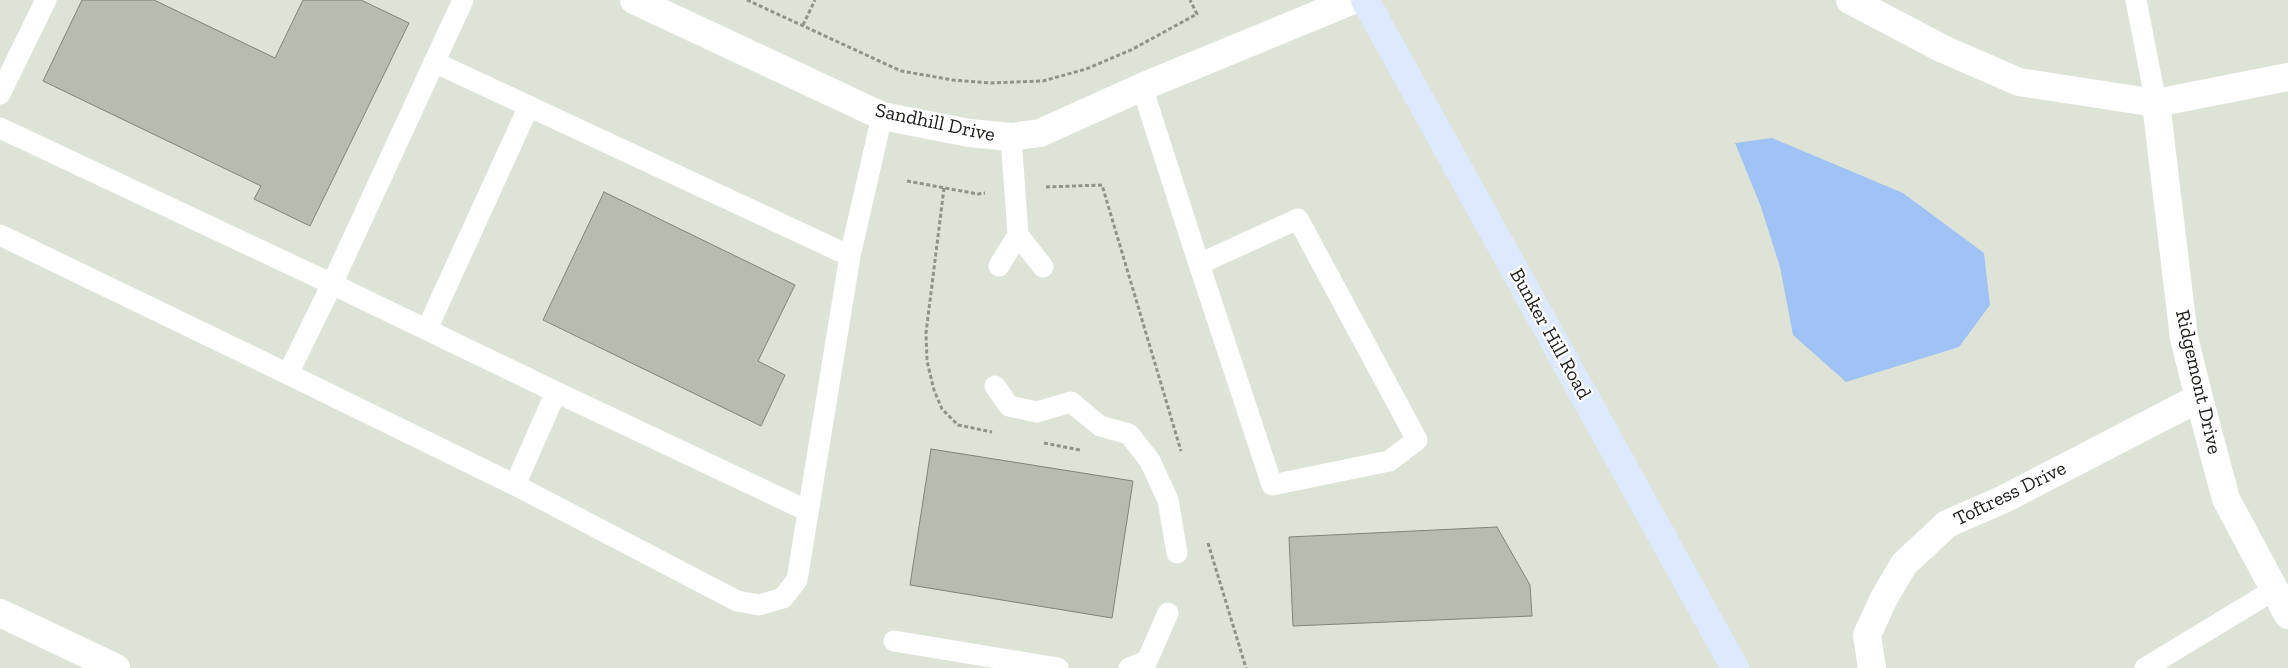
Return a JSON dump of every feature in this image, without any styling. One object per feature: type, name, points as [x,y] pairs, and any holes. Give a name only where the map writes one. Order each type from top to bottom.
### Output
[{"type":"main road","name":"Bunker Hill Road","points":[[1365,0],[1736,668]]},
{"type":"street","name":"Sandhill Drive","points":[[634,0],[882,116],[969,133],[1011,137],[1040,134],[1142,87],[1352,0]]},
{"type":"street","points":[[1850,0],[1943,49],[2019,82],[2156,103],[2288,77]]},
{"type":"street","name":"Ridgemont Drive","points":[[2156,103],[2184,338],[2199,398],[2226,500],[2288,615]]},
{"type":"street","name":"Toftress Drive","points":[[1872,668],[1867,635],[1884,598],[1904,564],[1947,524],[2004,499],[2199,398]]},
{"type":"street","points":[[0,613],[116,668]]},
{"type":"lane","points":[[0,94],[46,0]]},
{"type":"lane","points":[[288,374],[332,284],[463,0]]},
{"type":"lane","points":[[2136,0],[2156,103]]},
{"type":"lane","points":[[434,62],[850,256]]},
{"type":"lane","points":[[1142,87],[1272,485],[1390,461],[1417,440],[1298,218],[1200,264]]},
{"type":"lane","points":[[427,329],[529,106]]},
{"type":"lane","points":[[0,235],[515,485],[737,601],[759,605],[782,598],[797,580],[850,256],[882,116]]},
{"type":"lane","points":[[0,128],[808,511]]},
{"type":"lane","points":[[999,266],[1018,235],[1011,137]]},
{"type":"lane","points":[[1018,235],[1043,266]]},
{"type":"lane","points":[[995,386],[1009,406],[1038,412],[1071,402],[1100,426],[1129,434],[1150,461],[1168,500],[1177,553]]},
{"type":"lane","points":[[515,485],[556,392]]},
{"type":"lane","points":[[2145,668],[2274,590]]},
{"type":"lane","points":[[1129,668],[1147,661],[1168,613]]},
{"type":"lane","points":[[894,640],[1058,668]]},
{"type":"path","points":[[747,0],[901,71],[953,80],[991,83],[1043,81],[1086,69],[1130,50],[1197,14],[1190,0]]},
{"type":"path","points":[[803,25],[815,0]]},
{"type":"path","points":[[907,181],[978,194],[1015,188],[1102,185],[1184,460]]},
{"type":"path","points":[[1206,535],[1246,668]]},
{"type":"water","points":[[1772,138],[1903,193],[1984,253],[1990,305],[1959,347],[1846,382],[1793,335],[1780,267],[1761,207],[1735,143]]},
{"type":"building","points":[[82,0],[154,0],[275,58],[303,0],[361,0],[409,23],[310,226],[254,199],[261,186],[43,81]]},
{"type":"building","points":[[604,192],[795,285],[758,361],[785,375],[761,426],[543,320]]},
{"type":"building","points":[[931,449],[1133,481],[1112,618],[910,585]]},
{"type":"building","points":[[1497,527],[1530,585],[1532,616],[1293,626],[1289,537]]}]
